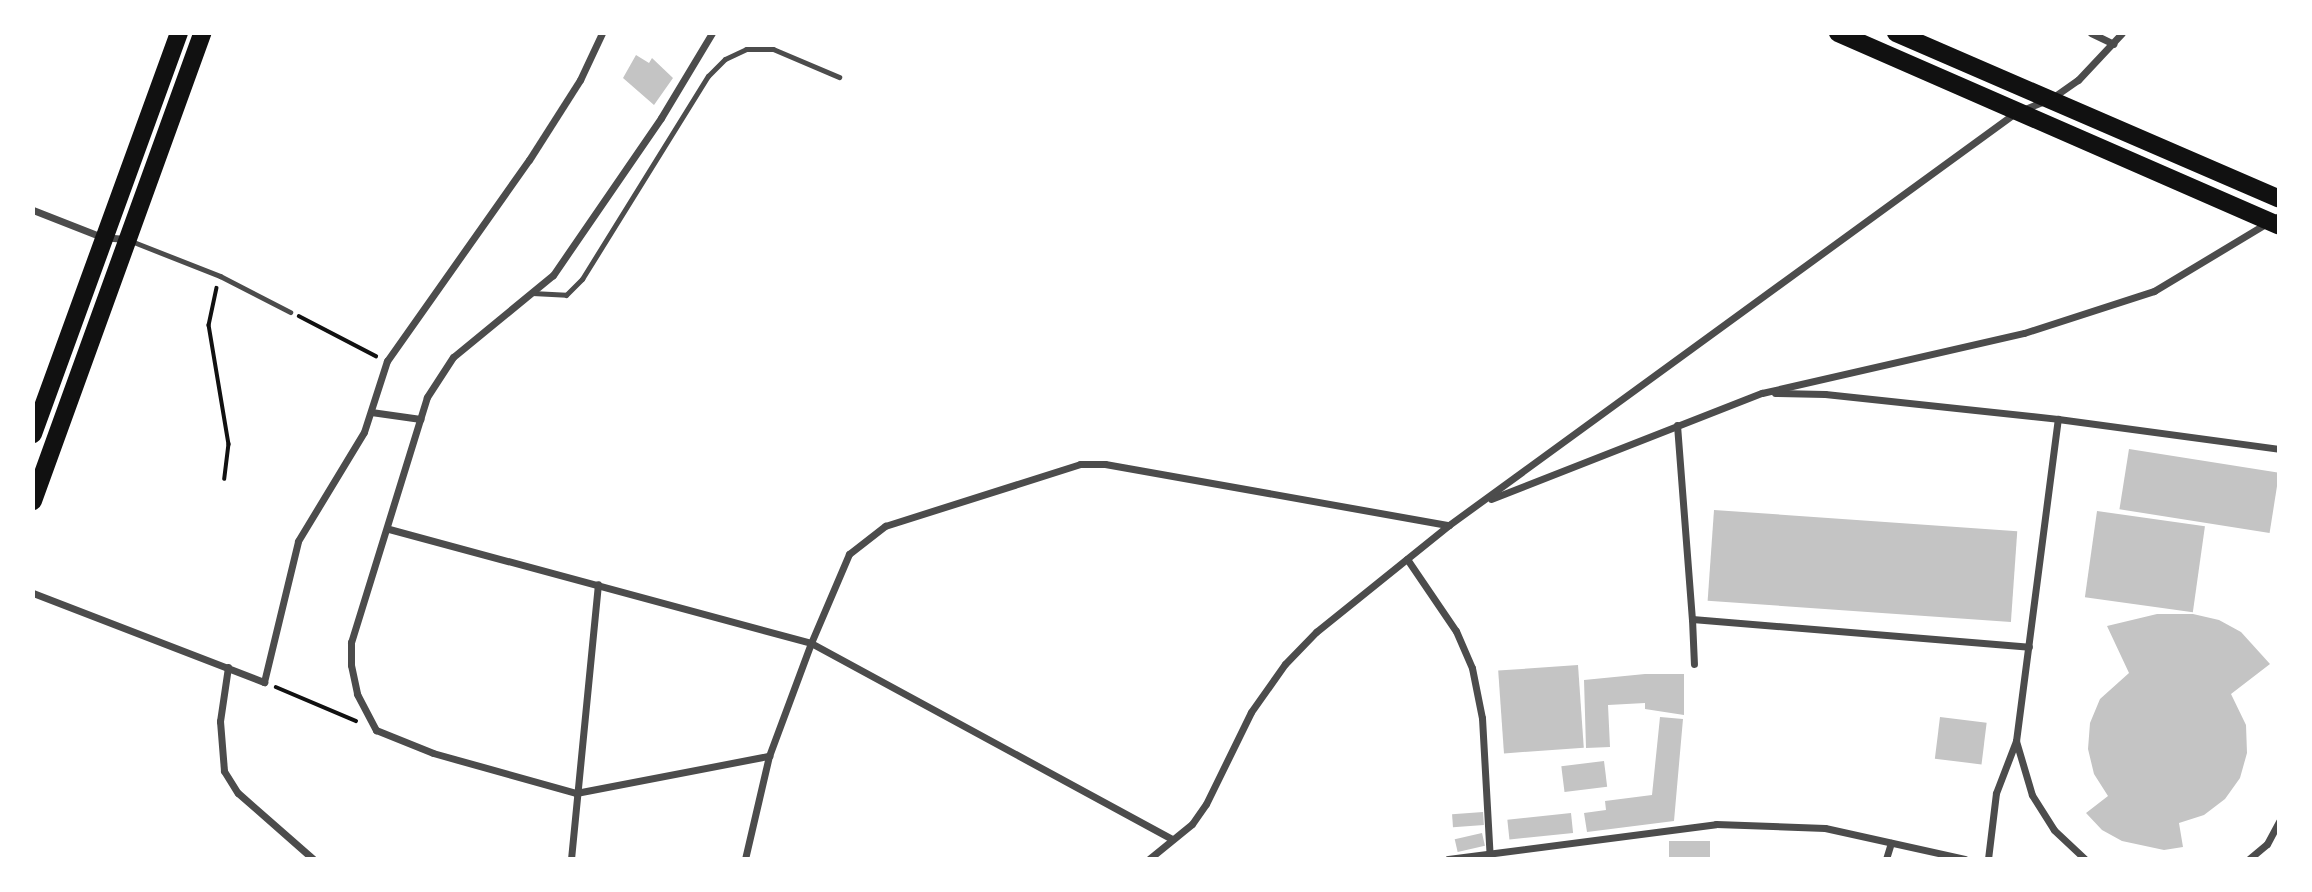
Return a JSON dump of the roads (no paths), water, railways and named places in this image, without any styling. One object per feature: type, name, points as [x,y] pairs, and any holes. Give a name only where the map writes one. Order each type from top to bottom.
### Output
[{"type":"main road","points":[[33,434],[102,237],[179,33]]},
{"type":"main road","points":[[33,501],[202,33]]},
{"type":"main road","points":[[1838,33],[2015,113],[2275,221]]},
{"type":"main road","points":[[1896,33],[2052,98],[2279,199]]},
{"type":"street","points":[[33,593],[264,682],[298,541],[364,432],[387,361],[529,160],[580,80],[602,33]]},
{"type":"street","points":[[712,33],[661,118],[553,275],[453,357],[427,397],[389,529],[351,642],[357,694],[376,730],[433,753],[576,793],[769,756]]},
{"type":"street","points":[[2091,33],[2114,44]]},
{"type":"street","points":[[1149,859],[1206,804],[1251,712],[1284,664],[1316,632],[1449,525],[2015,113],[2052,98],[2078,80],[2122,33]]},
{"type":"street","points":[[33,210],[102,237],[128,240]]},
{"type":"street","points":[[1481,503],[1762,393],[2024,333],[2154,291],[2275,221]]},
{"type":"street","points":[[1762,393],[1825,394],[2058,419],[2279,449]]},
{"type":"street","points":[[371,412],[421,419]]},
{"type":"street","points":[[1989,859],[1996,793],[2016,741],[2058,419]]},
{"type":"street","points":[[1677,425],[1694,664]]},
{"type":"street","points":[[745,859],[769,756],[811,643],[849,554],[885,526],[1080,464],[1105,464],[1449,525]]},
{"type":"street","points":[[389,529],[598,583],[811,643],[1172,839]]},
{"type":"street","points":[[1407,559],[1456,631],[1472,668],[1482,718],[1491,855]]},
{"type":"street","points":[[571,859],[598,583]]},
{"type":"street","points":[[1692,618],[2029,647]]},
{"type":"street","points":[[228,667],[220,721],[225,771],[238,793],[313,859]]},
{"type":"street","points":[[2016,741],[2032,795],[2053,830],[2085,859]]},
{"type":"street","points":[[2249,859],[2267,844],[2279,821]]},
{"type":"street","points":[[1448,859],[1716,824],[1825,828],[1965,859]]},
{"type":"street","points":[[1886,859],[1891,842]]},
{"type":"lane","points":[[532,293],[566,295],[582,279],[708,76],[724,59],[746,49],[773,50],[839,77]]},
{"type":"lane","points":[[128,240],[220,276],[290,312]]}]
